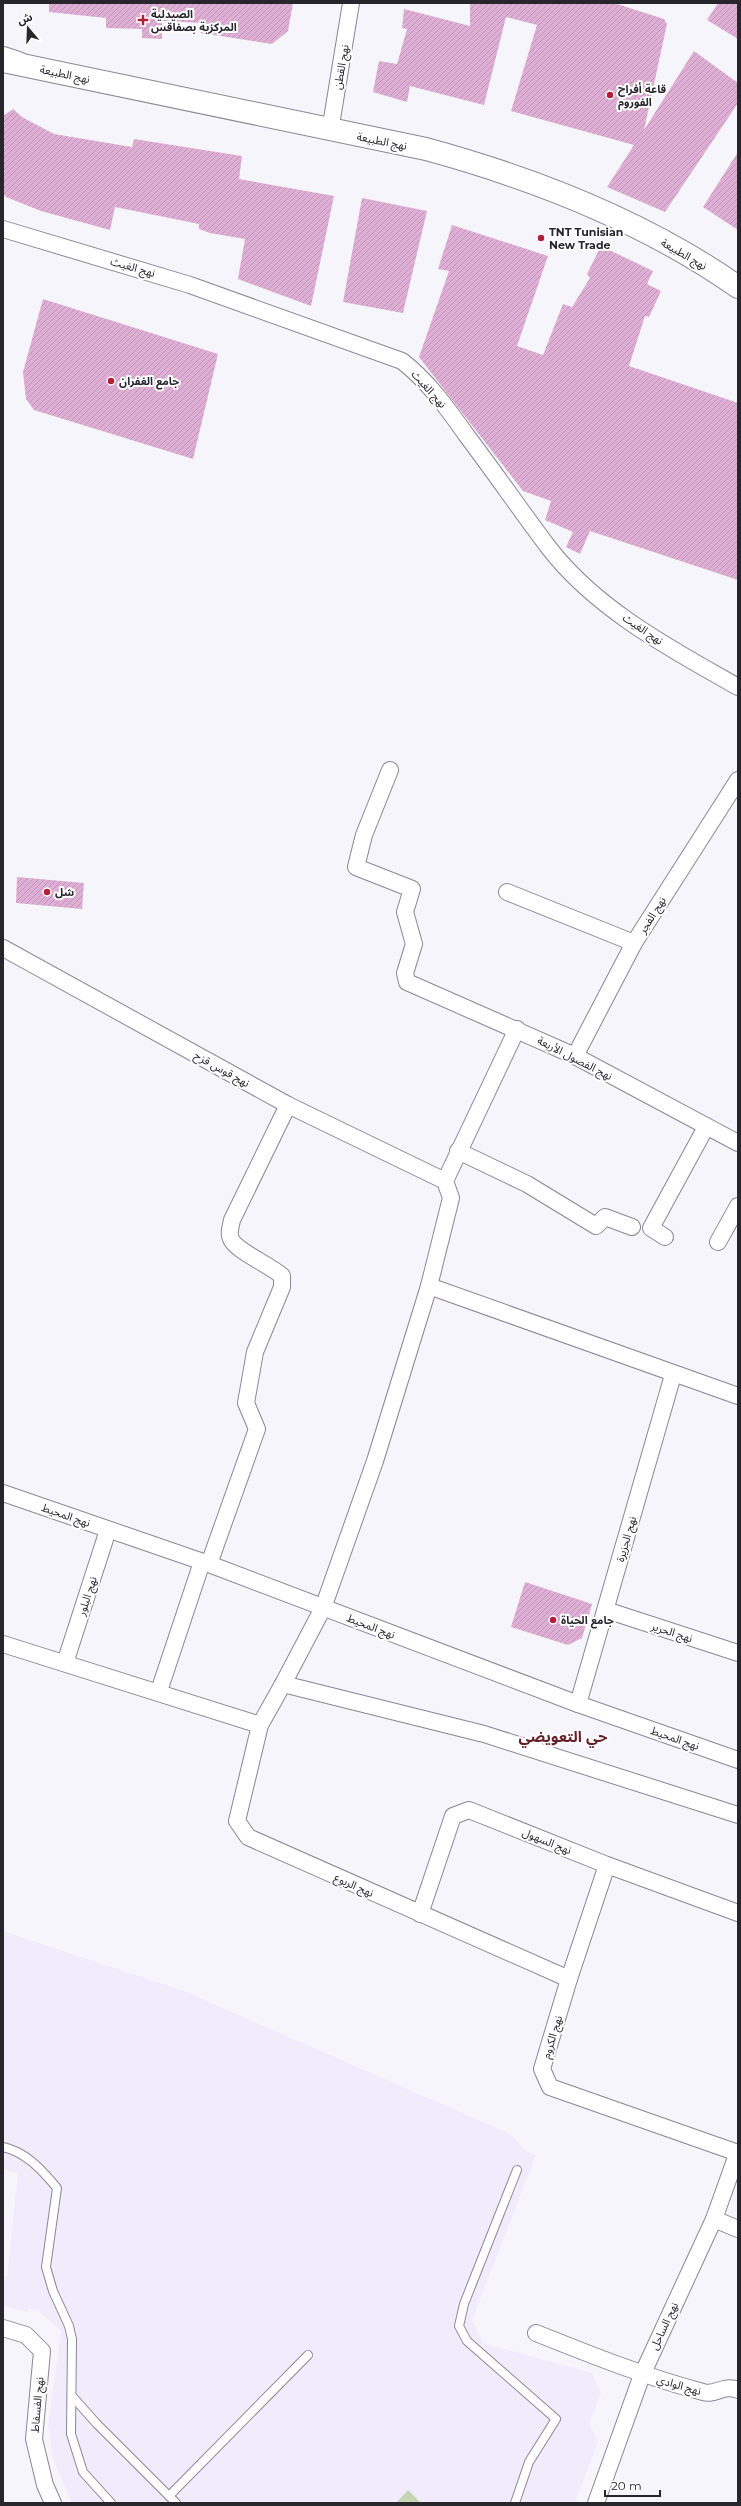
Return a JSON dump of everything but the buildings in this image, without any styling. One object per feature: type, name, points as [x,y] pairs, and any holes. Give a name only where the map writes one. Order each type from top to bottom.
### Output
[{"type":"street","name":"نهج القطن","points":[[330,131],[352,3]]},
{"type":"street","name":"نهج الطبيعة","points":[[7,64],[426,150],[480,164],[582,201],[660,240],[738,287]]},
{"type":"street","name":"نهج الغيث","points":[[3,229],[190,285],[402,361],[415,371],[454,417],[550,549],[572,575],[599,599],[662,643],[738,687]]},
{"type":"street","name":"نهج الفصول الأربعة","points":[[390,770],[364,835],[356,867],[412,889],[405,912],[414,944],[405,973],[407,982],[517,1029],[575,1056],[738,1143]]},
{"type":"street","name":"نهج الفجر","points":[[575,1056],[634,943],[738,780]]},
{"type":"street","points":[[507,892],[634,943]]},
{"type":"street","name":"نهج قوس قزح","points":[[3,948],[288,1105],[445,1181]]},
{"type":"street","points":[[445,1181],[517,1029]]},
{"type":"street","points":[[159,1691],[257,1429],[246,1403],[255,1352],[282,1287],[282,1276],[274,1269],[237,1246],[231,1239],[229,1232],[232,1220],[288,1105]]},
{"type":"street","points":[[665,1237],[652,1228],[706,1127]]},
{"type":"street","points":[[458,1151],[527,1184],[596,1226],[605,1218],[632,1227]]},
{"type":"street","name":"نهج الربوع","points":[[445,1181],[451,1198],[428,1286],[375,1461],[323,1608],[284,1684],[260,1725],[237,1821],[248,1837],[569,1979]]},
{"type":"street","points":[[718,1242],[738,1206]]},
{"type":"street","points":[[428,1286],[673,1375],[738,1396]]},
{"type":"street","name":"نهج الجزيرة","points":[[578,1704],[673,1375]]},
{"type":"street","name":"نهج المحيط","points":[[3,1493],[206,1563],[578,1704],[738,1760]]},
{"type":"street","name":"نهج البلور","points":[[65,1663],[108,1530]]},
{"type":"street","name":"نهج الحرير","points":[[606,1610],[738,1653]]},
{"type":"street","points":[[3,1644],[159,1691],[260,1725]]},
{"type":"street","points":[[284,1684],[484,1734],[738,1815]]},
{"type":"street","name":"نهج السهول","points":[[420,1914],[453,1816],[469,1810],[607,1865],[738,1913]]},
{"type":"street","name":"نهج الكروم","points":[[607,1865],[569,1979],[542,2069],[550,2087],[738,2153]]},
{"type":"street","name":"نهج الساحل","points":[[596,2503],[642,2375],[714,2219],[738,2153]]},
{"type":"street","points":[[714,2219],[738,2229]]},
{"type":"street","name":"نهج الفسفاط","points":[[3,2328],[26,2335],[42,2351],[34,2439],[44,2485],[54,2503]]},
{"type":"street","name":"نهج الوادي","points":[[536,2333],[642,2375],[706,2393],[728,2386],[738,2390]]},
{"type":"lane","points":[[3,2147],[17,2150],[41,2169],[57,2188],[46,2267],[53,2291],[70,2326],[72,2352],[71,2434],[83,2472],[111,2503]]},
{"type":"lane","points":[[516,2503],[529,2462],[556,2419],[467,2341],[459,2326],[464,2304],[517,2170]]},
{"type":"lane","points":[[170,2496],[308,2355]]},
{"type":"lane","points":[[72,2396],[96,2424],[176,2503]]},
{"type":"shaded area","points":[[3,1931],[184,1991],[510,2134],[527,2152],[536,2155],[472,2320],[483,2343],[592,2373],[601,2393],[589,2423],[598,2441],[575,2503],[72,2503],[53,2459],[48,2425],[61,2331],[39,2311],[29,2309],[28,2312],[3,2306],[3,2276],[7,2276],[18,2173],[3,2169]]},
{"type":"green space","points":[[408,2490],[421,2503],[396,2503]]},
{"type":"place","name":"الصيدلية المركزية بصفاقس","points":[[143,20]]},
{"type":"place","name":"قاعة أفراح الفوروم","points":[[610,95]]},
{"type":"place","name":"TNT Tunisian New Trade","points":[[541,238]]},
{"type":"place","name":"جامع الغفران","points":[[111,381]]},
{"type":"place","name":"شل","points":[[47,892]]},
{"type":"place","name":"جامع الحياة","points":[[553,1620]]},
{"type":"district","name":"حي التعويضي","points":[[563,1737]]}]
